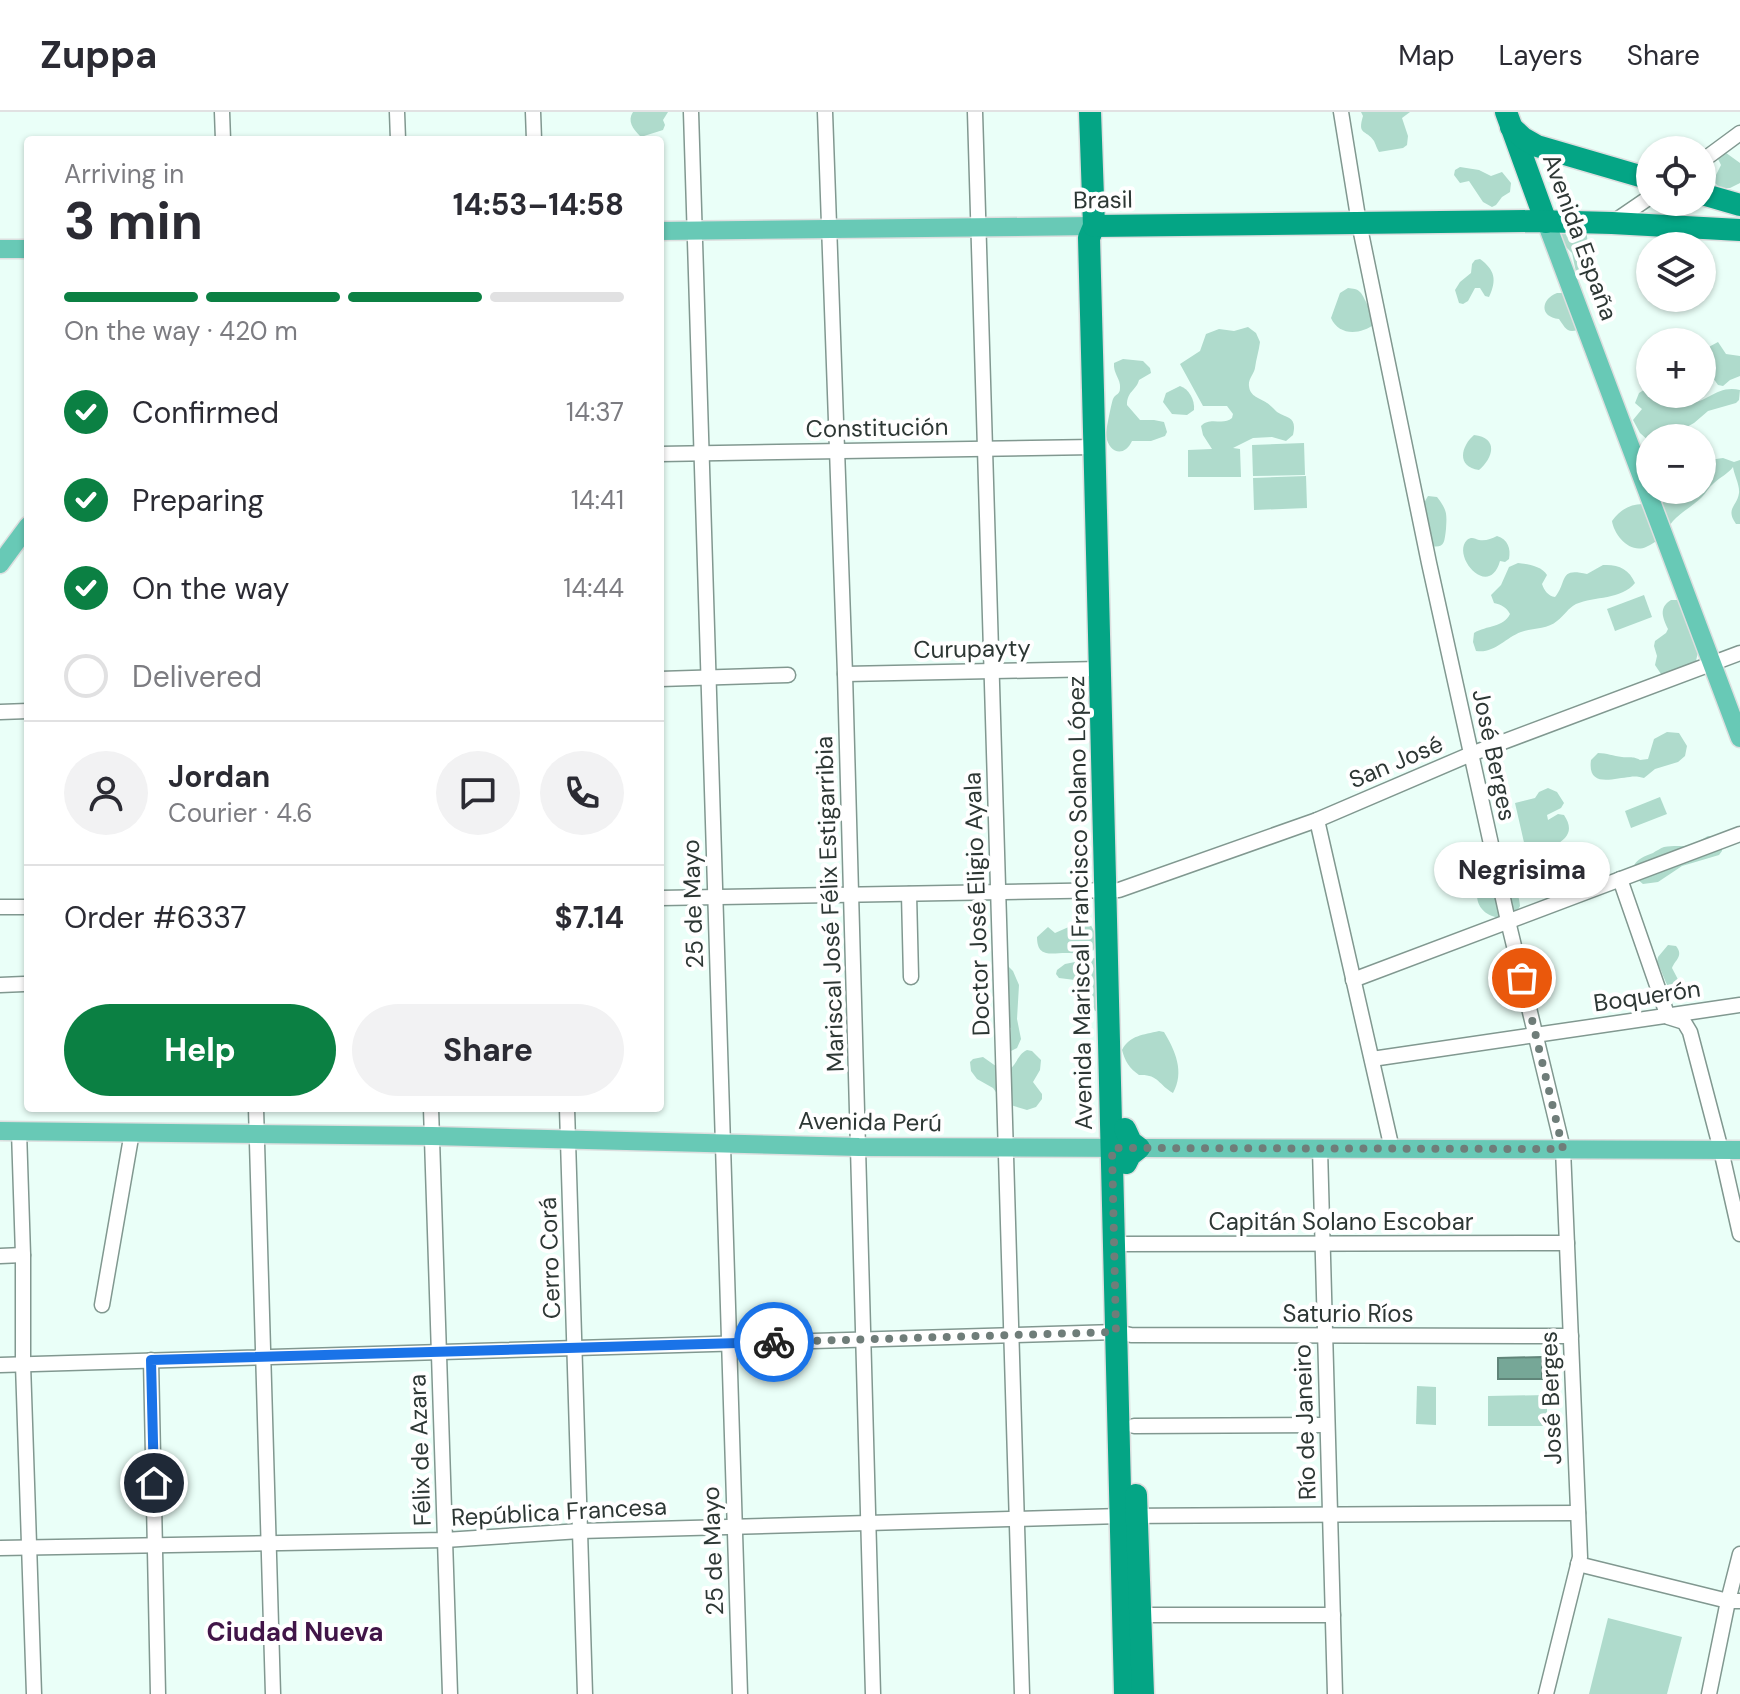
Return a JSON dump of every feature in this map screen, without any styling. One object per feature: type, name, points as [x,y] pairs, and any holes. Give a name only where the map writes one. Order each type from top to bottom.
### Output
[{"type":"highway","name":"Avenida Mariscal Francisco Solano López","points":[[1090,112],[1093,226],[1089,241],[1100,669],[1112,890],[1108,1020],[1119,1147]]},
{"type":"highway","points":[[1509,120],[1523,138],[1537,146],[1636,175]]},
{"type":"highway","name":"Avenida España","points":[[1509,120],[1546,222]]},
{"type":"highway","points":[[1716,198],[1740,205]]},
{"type":"highway","name":"Brasil","points":[[1093,226],[1546,222],[1740,230]]},
{"type":"highway","name":"Avenida Mariscal Francisco Solano López","points":[[1093,226],[1099,237],[1108,532],[1112,890],[1119,1147]]},
{"type":"highway","points":[[1094,447],[1102,464],[1104,519],[1108,532]]},
{"type":"highway","points":[[1119,1147],[1123,1284],[1130,1309],[1123,1340],[1127,1441],[1135,1474]]},
{"type":"highway","points":[[1122,1244],[1129,1516],[1125,1694]]},
{"type":"highway","points":[[1124,1334],[1134,1426],[1135,1474],[1129,1516],[1140,1615],[1143,1694]]},
{"type":"main road","name":"Avenida España","points":[[1546,222],[1740,738]]},
{"type":"main road","name":"Brasil","points":[[664,231],[1093,226]]},
{"type":"main road","points":[[0,249],[24,249]]},
{"type":"main road","points":[[0,564],[24,531]]},
{"type":"main road","name":"Avenida Perú","points":[[0,1131],[432,1136],[859,1147],[1727,1150]]},
{"type":"street","points":[[222,112],[223,136]]},
{"type":"street","points":[[397,112],[398,136]]},
{"type":"street","points":[[533,112],[534,136]]},
{"type":"street","name":"25 de Mayo","points":[[691,112],[740,1694]]},
{"type":"street","name":"Mariscal José Félix Estigarribia","points":[[825,112],[845,674],[873,1694]]},
{"type":"street","name":"Doctor José Eligio Ayala","points":[[975,112],[1022,1694]]},
{"type":"street","name":"José Berges","points":[[1341,112],[1359,223],[1426,549],[1508,921],[1563,1149],[1580,1557],[1546,1694]]},
{"type":"street","points":[[1716,151],[1740,133]]},
{"type":"street","points":[[1612,223],[1636,207]]},
{"type":"street","name":"Constitución","points":[[664,454],[1094,447]]},
{"type":"street","name":"San José","points":[[664,898],[1112,890],[1317,820],[1471,754],[1740,653]]},
{"type":"street","name":"Curupayty","points":[[845,674],[1100,669]]},
{"type":"street","points":[[664,679],[788,675]]},
{"type":"street","points":[[0,712],[24,711]]},
{"type":"street","points":[[1317,820],[1392,1149]]},
{"type":"street","points":[[1353,980],[1740,834]]},
{"type":"street","points":[[1620,879],[1668,1017],[1684,1022],[1688,1027]]},
{"type":"street","points":[[909,894],[911,977]]},
{"type":"street","points":[[0,907],[24,907]]},
{"type":"street","points":[[0,985],[24,984]]},
{"type":"street","name":"Boquerón","points":[[1372,1059],[1740,1005]]},
{"type":"street","points":[[1698,1011],[1689,1016],[1688,1027],[1727,1150],[1740,1234]]},
{"type":"street","points":[[256,1112],[273,1694]]},
{"type":"street","name":"Félix de Azara","points":[[431,1112],[450,1694]]},
{"type":"street","name":"Cerro Corá","points":[[567,1112],[585,1694]]},
{"type":"street","points":[[19,1131],[34,1694]]},
{"type":"street","points":[[102,1305],[132,1132]]},
{"type":"street","name":"Río de Janeiro","points":[[1320,1149],[1335,1694]]},
{"type":"street","name":"Capitán Solano Escobar","points":[[1122,1244],[1567,1243]]},
{"type":"street","points":[[0,1256],[23,1255]]},
{"type":"street","name":"Saturio Ríos","points":[[0,1365],[1011,1335],[1571,1336]]},
{"type":"street","points":[[151,1360],[158,1694]]},
{"type":"street","points":[[1134,1426],[1327,1425]]},
{"type":"street","name":"República Francesa","points":[[0,1548],[445,1540],[580,1531],[1129,1516],[1578,1513]]},
{"type":"street","points":[[1709,1694],[1734,1601],[1740,1554]]},
{"type":"street","points":[[1578,1564],[1734,1601]]},
{"type":"street","points":[[1140,1615],[1333,1615]]},
{"type":"shaded area","points":[[633,112],[668,112],[663,120],[663,130],[640,136],[631,122]]},
{"type":"shaded area","points":[[1361,112],[1410,112],[1402,118],[1408,136],[1407,145],[1379,152],[1371,137],[1362,130]]},
{"type":"shaded area","points":[[1722,150],[1740,163],[1740,183],[1730,188],[1720,188],[1716,184],[1721,165],[1717,157]]},
{"type":"shaded area","points":[[1460,167],[1479,170],[1491,176],[1502,172],[1511,183],[1510,192],[1492,207],[1483,202],[1469,181],[1460,183],[1454,175]]},
{"type":"shaded area","points":[[1584,227],[1592,273],[1587,281],[1576,272],[1572,253],[1561,242],[1559,233],[1561,229]]},
{"type":"shaded area","points":[[1480,259],[1493,276],[1489,297],[1480,288],[1475,288],[1468,301],[1459,303],[1455,290],[1471,273],[1475,260]]},
{"type":"shaded area","points":[[1348,288],[1361,293],[1375,324],[1350,332],[1335,324],[1331,318],[1340,293]]},
{"type":"shaded area","points":[[1557,293],[1567,293],[1577,330],[1568,330],[1559,319],[1545,311],[1545,303]]},
{"type":"shaded area","points":[[1248,327],[1256,333],[1260,342],[1249,381],[1251,393],[1291,419],[1293,435],[1286,441],[1272,437],[1253,438],[1233,448],[1240,449],[1241,477],[1188,477],[1188,450],[1212,449],[1201,426],[1228,420],[1233,414],[1227,406],[1203,406],[1180,364],[1200,351],[1206,334],[1219,329],[1234,331]]},
{"type":"shaded area","points":[[1716,343],[1726,354],[1740,356],[1740,376],[1723,386],[1716,382]]},
{"type":"shaded area","points":[[1123,359],[1143,361],[1151,373],[1139,380],[1128,397],[1127,405],[1140,420],[1164,422],[1167,432],[1165,436],[1151,441],[1132,441],[1125,450],[1117,451],[1110,446],[1106,434],[1113,399],[1120,390],[1114,363]]},
{"type":"shaded area","points":[[1180,386],[1189,392],[1194,402],[1194,410],[1187,415],[1172,414],[1163,402],[1166,393]]},
{"type":"shaded area","points":[[1740,390],[1736,403],[1708,411],[1692,424],[1636,426],[1633,420],[1642,409],[1716,408],[1716,393]]},
{"type":"shaded area","points":[[1474,435],[1487,440],[1491,449],[1488,460],[1479,470],[1467,465],[1463,456],[1466,445]]},
{"type":"shaded area","points":[[1304,443],[1305,475],[1253,476],[1252,445]]},
{"type":"shaded area","points":[[1716,459],[1740,460],[1740,524],[1736,524],[1732,514],[1739,493],[1733,467],[1716,482]]},
{"type":"shaded area","points":[[1306,476],[1307,508],[1254,510],[1253,478]]},
{"type":"shaded area","points":[[1428,496],[1437,497],[1446,512],[1445,539],[1442,545],[1436,547],[1425,545],[1414,530]]},
{"type":"shaded area","points":[[1638,504],[1658,507],[1661,504],[1693,504],[1651,545],[1634,548],[1619,537],[1612,521],[1621,511]]},
{"type":"shaded area","points":[[1497,536],[1508,545],[1509,559],[1500,561],[1495,572],[1481,576],[1468,564],[1463,547],[1470,538],[1484,540]]},
{"type":"shaded area","points":[[1518,563],[1542,569],[1547,575],[1542,584],[1548,594],[1555,597],[1568,574],[1587,574],[1603,565],[1622,568],[1635,583],[1615,595],[1576,604],[1549,626],[1521,632],[1494,648],[1476,651],[1474,633],[1499,624],[1510,614],[1494,603],[1491,595],[1501,585],[1509,567]]},
{"type":"shaded area","points":[[1644,595],[1652,617],[1615,631],[1607,609]]},
{"type":"shaded area","points":[[1671,600],[1680,600],[1698,652],[1696,661],[1663,677],[1655,665],[1657,656],[1654,646],[1655,641],[1668,629],[1663,610]]},
{"type":"shaded area","points":[[1667,732],[1679,733],[1687,746],[1685,756],[1678,762],[1655,769],[1644,778],[1603,780],[1593,775],[1591,760],[1598,753],[1648,759],[1654,739]]},
{"type":"shaded area","points":[[1548,788],[1557,792],[1564,803],[1547,815],[1548,820],[1558,814],[1564,815],[1569,829],[1566,837],[1554,846],[1558,867],[1531,873],[1515,803],[1535,798]]},
{"type":"shaded area","points":[[1660,797],[1667,814],[1631,828],[1625,811]]},
{"type":"shaded area","points":[[1708,836],[1722,846],[1719,855],[1682,866],[1658,882],[1643,884],[1634,874],[1634,865],[1647,855],[1664,847],[1691,845]]},
{"type":"shaded area","points":[[1480,852],[1491,859],[1516,890],[1520,906],[1513,918],[1490,915],[1478,903],[1479,884],[1472,863],[1475,854]]},
{"type":"shaded area","points":[[1080,922],[1090,924],[1094,931],[1096,941],[1093,951],[1050,953],[1039,948],[1037,937],[1048,927],[1055,933]]},
{"type":"shaded area","points":[[1668,945],[1676,946],[1679,953],[1672,968],[1683,989],[1684,994],[1680,997],[1668,987],[1657,962]]},
{"type":"shaded area","points":[[1099,959],[1100,1012],[1095,1011],[1088,999],[1087,985],[1083,981],[1059,978],[1056,974],[1065,964]]},
{"type":"shaded area","points":[[1008,966],[1019,985],[1017,1019],[1021,1039],[1017,1048],[1009,1052],[1011,1028],[1006,1026],[1003,967]]},
{"type":"shaded area","points":[[1164,1032],[1177,1061],[1177,1085],[1173,1093],[1154,1078],[1139,1075],[1128,1064],[1122,1050],[1133,1038]]},
{"type":"shaded area","points":[[1027,1050],[1041,1060],[1040,1070],[1033,1082],[1042,1099],[1036,1107],[1027,1110],[1004,1103],[993,1088],[977,1079],[971,1071],[970,1062],[983,1057],[1000,1069],[1009,1070]]},
{"type":"shaded area","points":[[1542,1357],[1542,1379],[1498,1379],[1498,1358]]},
{"type":"shaded area","points":[[1417,1386],[1436,1387],[1436,1425],[1416,1424]]},
{"type":"shaded area","points":[[1547,1395],[1547,1426],[1488,1426],[1488,1396]]},
{"type":"shaded area","points":[[1608,1618],[1682,1637],[1667,1694],[1589,1694]]},
{"type":"way so far","points":[[774,1342],[1116,1332],[1112,1148],[1563,1149],[1522,978]]},
{"type":"place","name":"Negrisima","points":[[1522,978]]},
{"type":"district","name":"Ciudad Nueva","points":[[295,1632]]},
{"type":"route","points":[[154,1483],[151,1360],[774,1342]]}]
